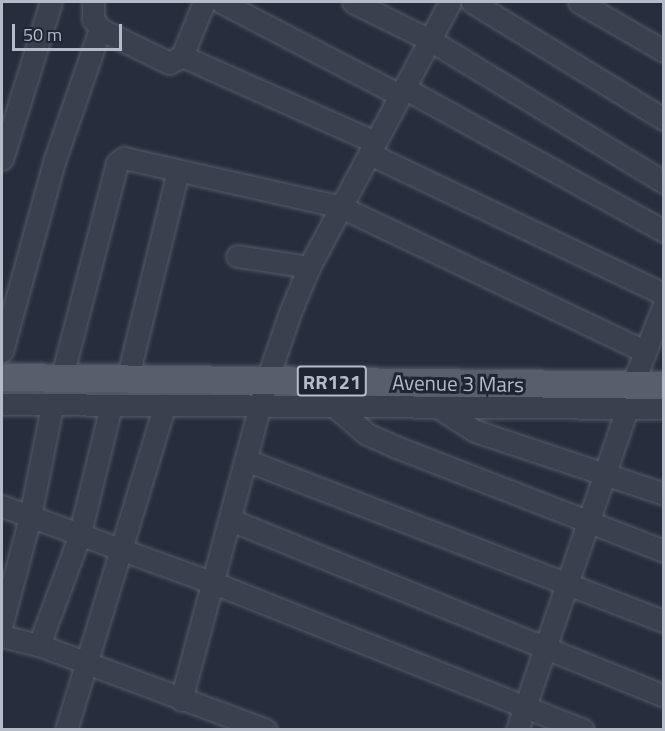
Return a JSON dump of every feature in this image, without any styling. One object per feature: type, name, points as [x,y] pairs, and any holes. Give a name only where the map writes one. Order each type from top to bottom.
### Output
[{"type":"main road","name":"Avenue 3 Mars","points":[[2,377],[61,380],[267,380],[629,397],[663,385]]},
{"type":"street","points":[[2,159],[51,2]]},
{"type":"street","points":[[93,2],[93,19],[100,28],[164,63],[173,63],[182,56],[204,2]]},
{"type":"street","points":[[221,2],[402,91],[663,231]]},
{"type":"street","points":[[352,2],[429,40],[663,182]]},
{"type":"street","points":[[181,700],[267,380],[309,267],[450,2]]},
{"type":"street","points":[[472,2],[663,119]]},
{"type":"street","points":[[579,2],[663,51]]},
{"type":"street","points":[[2,351],[55,159],[100,28]]},
{"type":"street","points":[[182,56],[373,148],[663,294]]},
{"type":"street","points":[[61,380],[117,163],[124,158],[342,207],[644,351]]},
{"type":"street","points":[[127,380],[178,171]]},
{"type":"street","points":[[237,256],[309,267]]},
{"type":"street","points":[[517,729],[569,583],[644,351],[663,304]]},
{"type":"street","points":[[2,404],[439,408],[629,397],[663,408]]},
{"type":"street","points":[[66,729],[85,663],[124,549],[165,405]]},
{"type":"street","points":[[2,623],[30,517],[52,406]]},
{"type":"street","points":[[39,645],[79,537],[111,406]]},
{"type":"street","points":[[335,407],[367,434],[396,447],[663,551]]},
{"type":"street","points":[[439,408],[475,431],[663,494]]},
{"type":"street","points":[[246,460],[663,621]]},
{"type":"street","points":[[2,507],[79,537],[124,549],[213,583],[583,729]]},
{"type":"street","points":[[231,519],[663,696]]},
{"type":"street","points":[[2,636],[39,645],[181,700],[266,729]]}]
